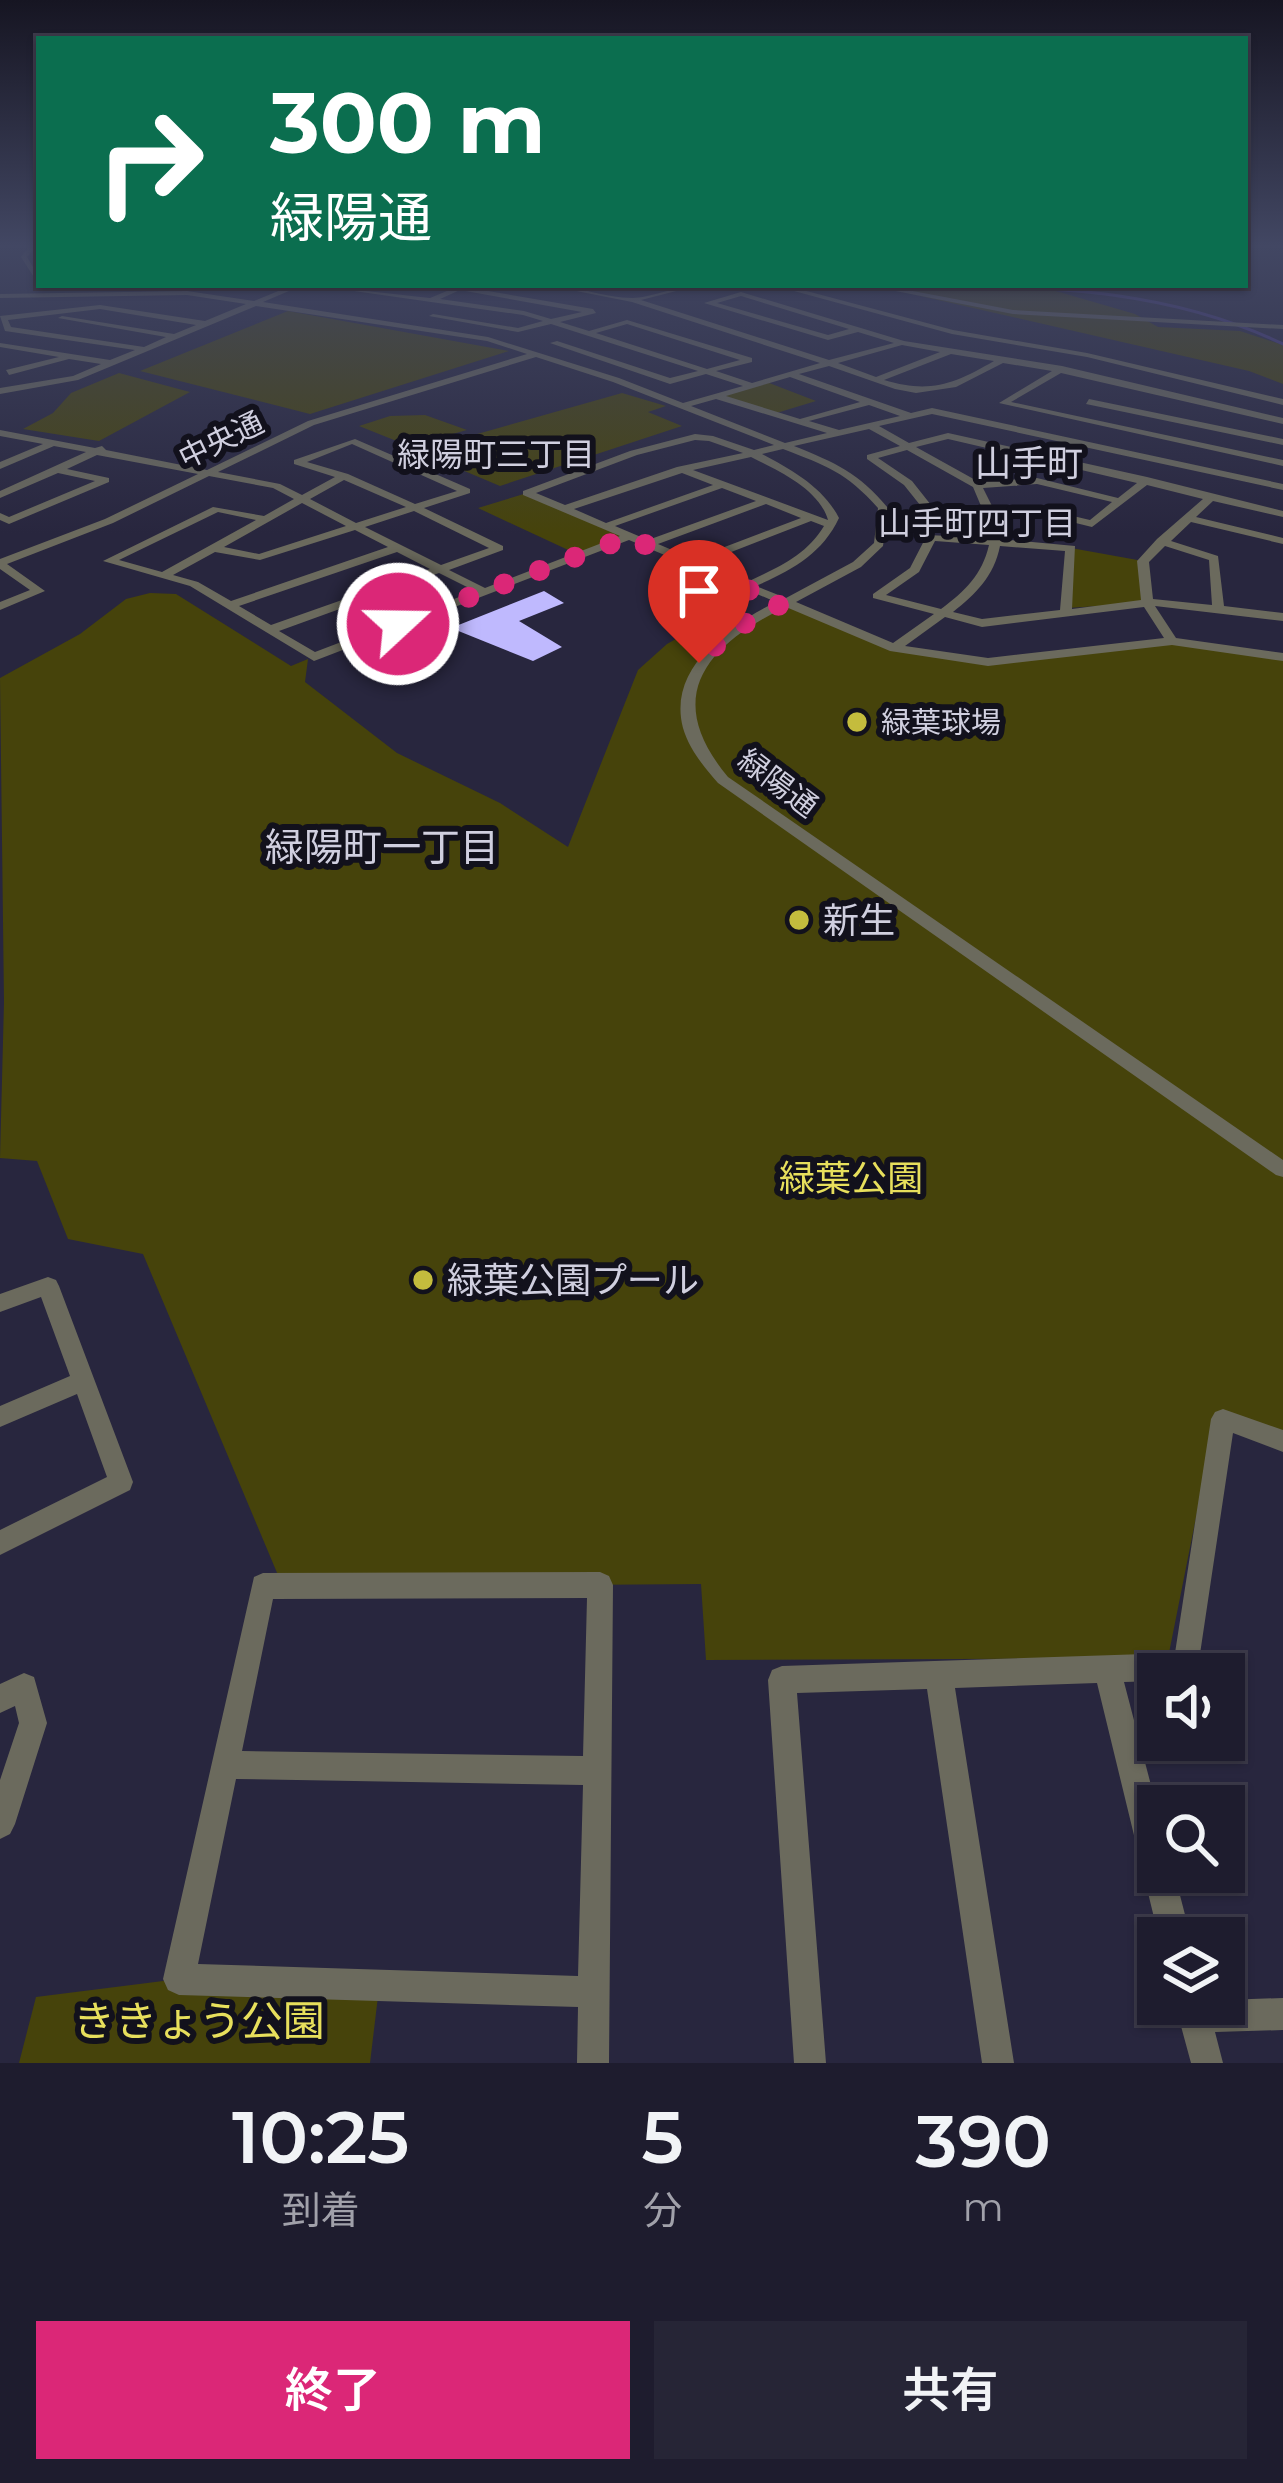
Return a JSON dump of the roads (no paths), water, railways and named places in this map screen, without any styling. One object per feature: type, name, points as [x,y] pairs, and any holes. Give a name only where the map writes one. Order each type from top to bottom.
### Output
[{"type":"street","points":[[90,341],[144,349]]},
{"type":"street","points":[[0,391],[60,382],[163,341]]},
{"type":"street","name":"緑陽通","points":[[489,341],[683,406],[860,482],[885,518],[879,544],[864,560],[719,640],[695,676],[687,723],[698,751],[723,780],[1283,1170]]},
{"type":"street","points":[[560,341],[554,343],[670,381],[748,360],[688,341]]},
{"type":"street","points":[[621,341],[750,386]]},
{"type":"street","points":[[761,341],[923,395],[974,378],[1002,360]]},
{"type":"street","points":[[897,341],[1060,370],[1283,425],[1278,441],[1234,476]]},
{"type":"street","points":[[1015,341],[1283,402]]},
{"type":"street","points":[[683,406],[903,343]]},
{"type":"street","points":[[15,388],[0,348],[110,363]]},
{"type":"street","points":[[877,380],[950,351]]},
{"type":"street","name":"中央通","points":[[0,554],[91,520],[311,423],[533,353]]},
{"type":"street","points":[[1087,355],[1003,404],[1283,463]]},
{"type":"street","points":[[9,372],[69,356]]},
{"type":"street","points":[[790,374],[911,416]]},
{"type":"street","points":[[1010,451],[1116,385]]},
{"type":"street","points":[[716,396],[766,415],[841,434]]},
{"type":"street","points":[[803,421],[869,402]]},
{"type":"street","points":[[1089,402],[1278,441]]},
{"type":"street","points":[[563,509],[682,470],[940,411],[1283,487]]},
{"type":"street","points":[[872,426],[977,485],[991,510],[999,541],[993,565],[979,587],[894,648]]},
{"type":"street","points":[[4,436],[102,449],[276,486],[483,591]]},
{"type":"street","points":[[744,587],[815,552],[831,525],[832,508],[815,488],[751,456],[700,436],[527,493],[781,604],[894,648],[988,662],[1172,641],[1283,657]]},
{"type":"street","points":[[1170,462],[1144,482],[1119,501],[1092,524],[1035,510],[928,508],[908,483],[869,457],[948,436],[1010,451],[1144,482],[1211,497],[1283,514]]},
{"type":"street","points":[[0,466],[58,441]]},
{"type":"street","points":[[214,548],[260,557],[357,526],[412,508],[466,490],[352,441],[297,462],[344,476],[412,508],[499,548],[269,630]]},
{"type":"street","points":[[0,495],[102,449]]},
{"type":"street","points":[[642,454],[831,525]]},
{"type":"street","points":[[0,517],[9,520],[105,480],[59,470]]},
{"type":"street","name":"中央通","points":[[0,563],[110,521],[204,471]]},
{"type":"street","points":[[165,575],[344,476]]},
{"type":"street","points":[[977,485],[1037,481],[1119,501]]},
{"type":"street","points":[[604,527],[721,485]]},
{"type":"street","points":[[1172,641],[1148,603],[1143,561],[1211,497]]},
{"type":"street","points":[[646,545],[765,501]]},
{"type":"street","points":[[265,519],[217,509],[109,561],[194,584],[314,657],[628,537]]},
{"type":"street","points":[[690,565],[810,518]]},
{"type":"street","points":[[1188,518],[1283,542]]},
{"type":"street","points":[[1066,611],[1071,548],[999,541],[931,537],[915,570],[877,596],[982,623],[1148,603],[1218,606],[1283,616]]},
{"type":"street","points":[[1161,542],[1214,558],[1218,606]]},
{"type":"street","points":[[228,606],[397,548]]},
{"type":"street","points":[[0,563],[38,591],[0,606]]},
{"type":"street","points":[[0,1303],[48,1286],[121,1482],[0,1543]]},
{"type":"street","points":[[0,1417],[85,1380]]},
{"type":"street","points":[[810,2063],[782,1680],[1187,1666],[1223,1419],[1283,1441]]},
{"type":"street","points":[[592,2063],[595,1992],[600,1585],[263,1586],[178,1979],[595,1992]]},
{"type":"street","points":[[1108,1671],[1169,1917]]},
{"type":"street","points":[[938,1676],[998,2063]]},
{"type":"street","points":[[0,1699],[24,1687],[33,1723],[0,1824]]},
{"type":"street","points":[[225,1765],[596,1772]]},
{"type":"street","points":[[1245,2013],[1283,2014]]},
{"type":"street","points":[[1197,2025],[1207,2063]]},
{"type":"waterway","points":[[1276,341],[1283,344]]},
{"type":"place","name":"緑葉球場","points":[[857,722]]},
{"type":"place","name":"新生","points":[[799,920]]},
{"type":"place","name":"緑葉公園プール","points":[[423,1280]]},
{"type":"district","name":"緑陽町三丁目","points":[[496,454]]},
{"type":"district","name":"山手町","points":[[1029,463]]},
{"type":"district","name":"山手町四丁目","points":[[977,523]]},
{"type":"district","name":"緑陽町一丁目","points":[[382,847]]},
{"type":"park label","name":"緑葉公園","points":[[851,1178]]},
{"type":"park label","name":"ききょう公園","points":[[199,2021]]}]
